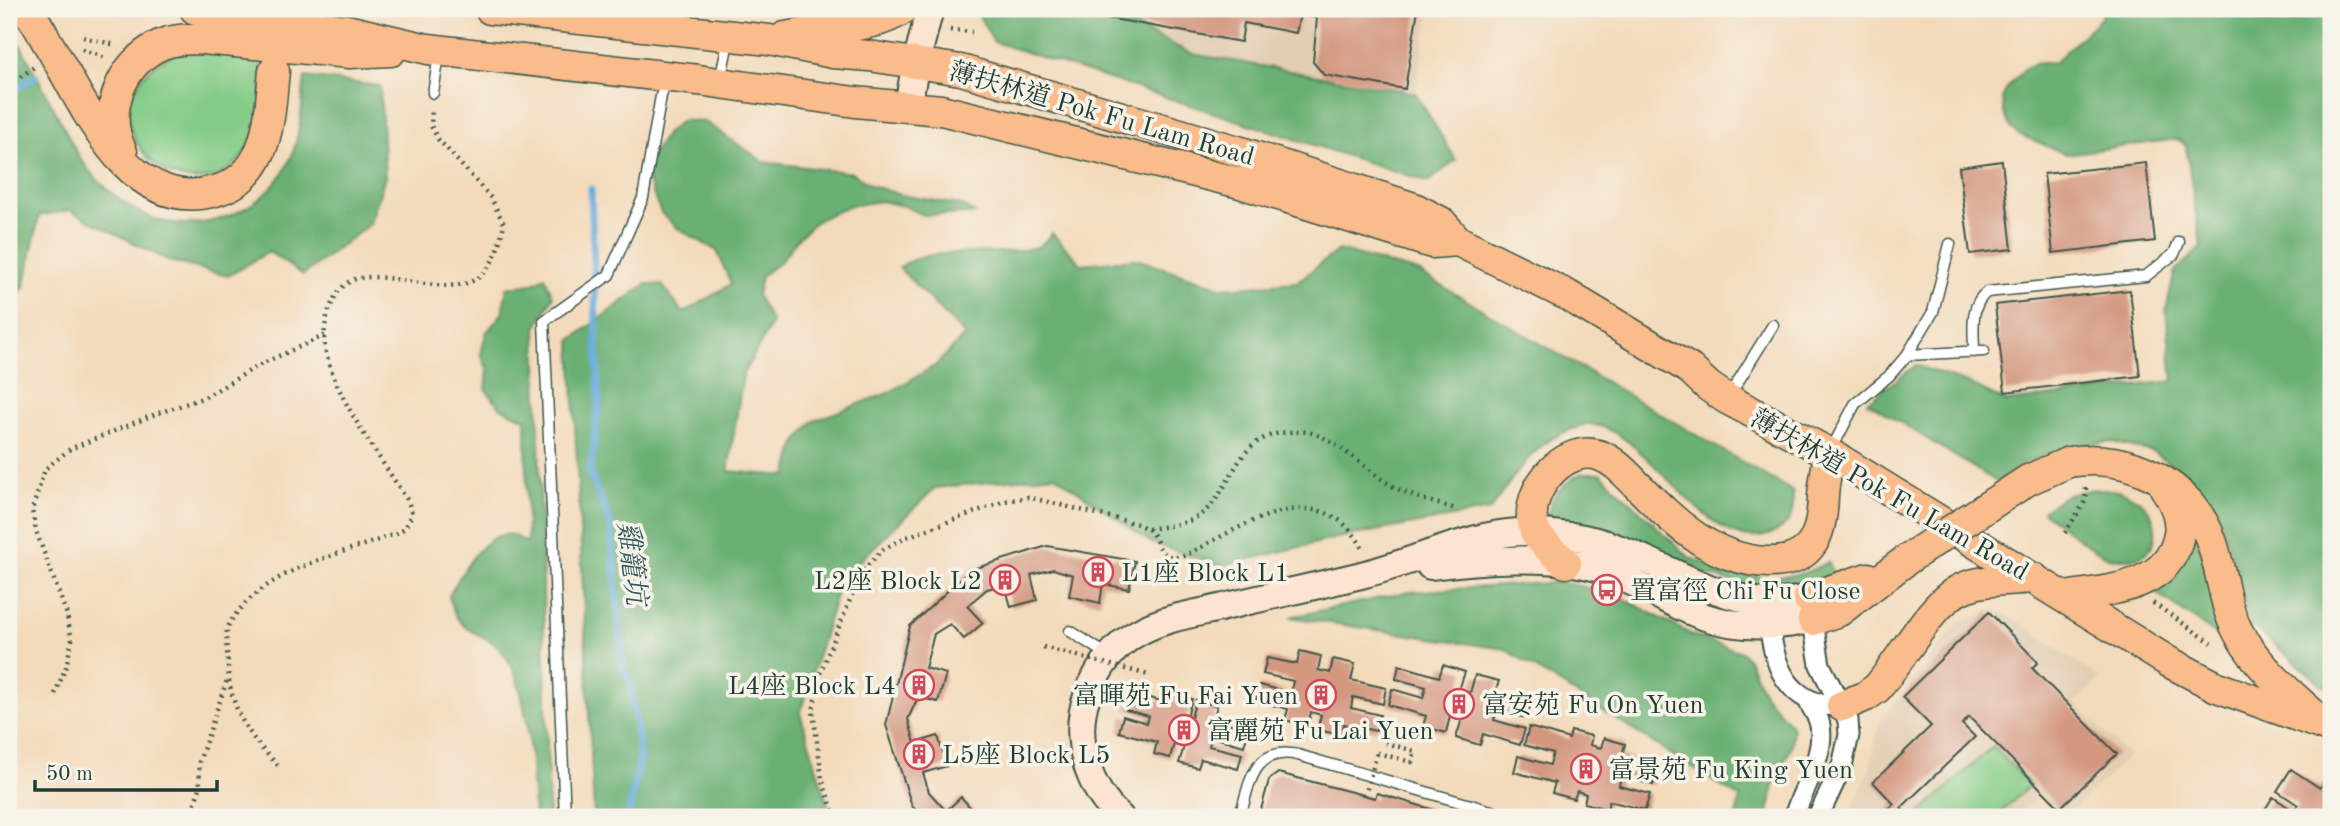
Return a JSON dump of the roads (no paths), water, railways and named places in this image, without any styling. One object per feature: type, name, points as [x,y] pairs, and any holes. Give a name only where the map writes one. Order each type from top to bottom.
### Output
[{"type":"main road","points":[[25,9],[108,144],[135,172],[165,191],[200,195],[235,182],[249,169],[260,154],[267,136],[274,71]]},
{"type":"main road","points":[[195,9],[347,30],[434,50]]},
{"type":"main road","name":"薄扶林道 Pok Fu Lam Road","points":[[490,9],[769,40],[833,53],[961,70],[1238,150],[1414,208],[1441,222],[1458,242],[1567,295],[1690,369],[1708,386],[1727,398],[1829,453],[2137,643],[2217,687],[2328,727]]},
{"type":"main road","points":[[769,40],[860,26],[890,18],[903,9]]},
{"type":"main road","points":[[135,172],[118,145],[114,130],[113,115],[118,89],[125,74],[136,62],[162,44],[183,39],[204,39],[350,53],[434,50]]},
{"type":"main road","name":"薄扶林道 Pok Fu Lam Road","points":[[434,50],[667,76],[855,102],[908,106],[978,118],[1240,183],[1432,243],[1458,242]]},
{"type":"main road","points":[[1566,564],[1536,533],[1534,507],[1536,494],[1543,480],[1563,461],[1574,456],[1594,454],[1613,463],[1673,521],[1709,547],[1749,560],[1785,561],[1805,553],[1818,535],[1824,509],[1823,495],[1829,453]]},
{"type":"main road","points":[[1811,609],[1839,611],[1909,558],[2028,480],[2068,462],[2098,459],[2115,461],[2153,475],[2185,496],[2204,525],[2215,552],[2227,606],[2242,639],[2262,664],[2328,727]]},
{"type":"main road","points":[[2064,597],[2137,583],[2158,572],[2171,559],[2178,541],[2180,520],[2172,497],[2153,475]]},
{"type":"main road","points":[[1842,706],[1877,688],[1932,612],[1951,593],[1973,584],[2034,578]]},
{"type":"street","points":[[908,106],[930,9]]},
{"type":"street","points":[[1120,817],[1106,802],[1088,771],[1082,735],[1085,701],[1097,672],[1109,656],[1138,632],[1161,622],[1366,565],[1430,553],[1495,535],[1536,533],[1603,542],[1707,588],[1743,598],[1769,614]]},
{"type":"street","points":[[1366,565],[1483,560],[1566,564],[1599,569],[1620,576],[1702,616],[1724,622],[1811,609],[1820,665],[1848,720],[1849,735],[1842,766],[1818,817]]},
{"type":"street","points":[[1769,614],[1775,658],[1784,676],[1795,691],[1809,702],[1819,720],[1821,738],[1818,754],[1794,817]]},
{"type":"street","points":[[1809,702],[1842,706]]},
{"type":"lane","points":[[719,83],[729,37]]},
{"type":"lane","points":[[433,93],[434,50]]},
{"type":"lane","points":[[565,817],[544,321],[609,275],[643,198],[667,76]]},
{"type":"lane","points":[[1907,355],[1979,351],[1975,307],[1979,298],[1987,292],[2146,276],[2174,254],[2179,242]]},
{"type":"lane","points":[[1829,453],[1860,397],[1889,376],[1907,355],[1933,312],[1950,244]]},
{"type":"lane","points":[[1727,398],[1773,325]]},
{"type":"lane","points":[[1070,631],[1109,656]]},
{"type":"lane","points":[[1240,817],[1256,767],[1267,758],[1283,753],[1298,755],[1512,817]]},
{"type":"waterway","points":[[9,94],[36,76]]},
{"type":"waterway","name":"雞籠坑","points":[[591,189],[599,402],[590,473],[611,526],[623,670],[630,682],[640,758],[630,817]]},
{"type":"place","name":"L1座 Block L1","points":[[1098,572]]},
{"type":"place","name":"L2座 Block L2","points":[[1005,580]]},
{"type":"place","name":"置富徑 Chi Fu Close","points":[[1607,590]]},
{"type":"place","name":"L4座 Block L4","points":[[919,685]]},
{"type":"place","name":"富暉苑 Fu Fai Yuen","points":[[1321,695]]},
{"type":"place","name":"富安苑 Fu On Yuen","points":[[1459,704]]},
{"type":"place","name":"富麗苑 Fu Lai Yuen","points":[[1184,730]]},
{"type":"place","name":"L5座 Block L5","points":[[919,754]]},
{"type":"place","name":"富景苑 Fu King Yuen","points":[[1586,769]]}]
